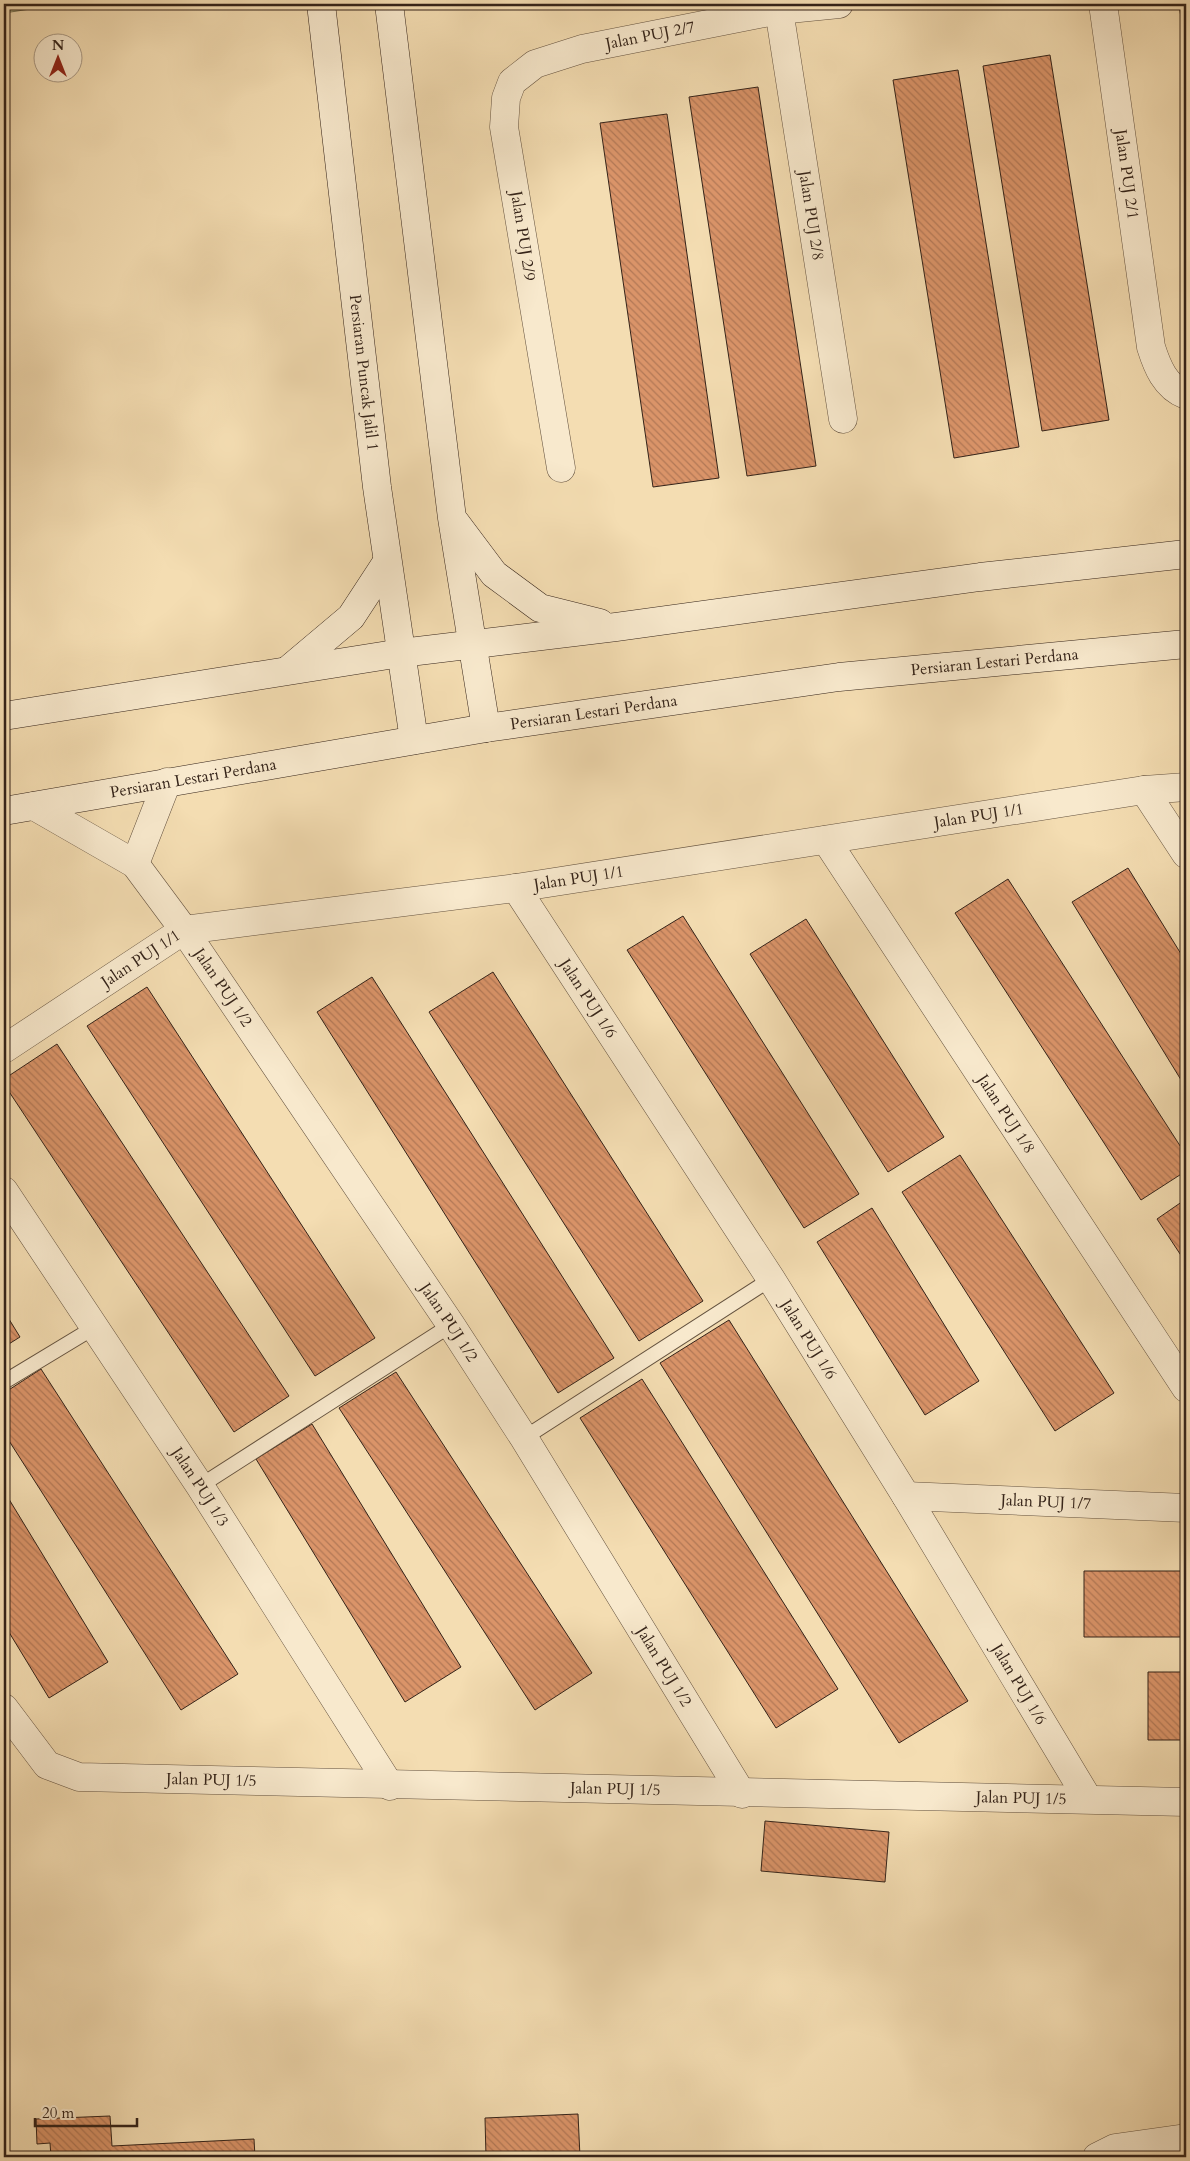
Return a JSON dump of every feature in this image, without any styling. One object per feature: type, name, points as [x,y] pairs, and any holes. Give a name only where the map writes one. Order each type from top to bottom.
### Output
[{"type":"street","name":"Persiaran Puncak Jalil 1","points":[[321,4],[387,562],[414,740]]},
{"type":"street","points":[[389,4],[452,518],[486,728]]},
{"type":"street","name":"Jalan PUJ 2/7","points":[[582,49],[778,7],[839,4]]},
{"type":"street","name":"Jalan PUJ 2/1","points":[[1103,4],[1151,347],[1159,371],[1179,392],[1186,395]]},
{"type":"street","name":"Jalan PUJ 2/8","points":[[778,7],[843,419]]},
{"type":"street","name":"Jalan PUJ 2/9","points":[[561,468],[504,127],[506,98],[512,82],[535,64],[582,49]]},
{"type":"street","points":[[452,518],[494,574],[540,608],[616,627]]},
{"type":"street","points":[[4,716],[401,653],[616,627],[980,576],[1186,554]]},
{"type":"street","points":[[287,671],[351,616],[387,562]]},
{"type":"street","name":"Persiaran Lestari Perdana","points":[[4,811],[486,728],[839,677],[1186,644]]},
{"type":"street","points":[[136,864],[167,782]]},
{"type":"street","name":"Jalan PUJ 1/1","points":[[4,1049],[184,930],[516,888],[1144,790],[1186,787]]},
{"type":"street","points":[[1144,790],[1186,854]]},
{"type":"street","name":"Jalan PUJ 1/2","points":[[34,806],[136,864],[184,930],[451,1324],[524,1438],[742,1794]]},
{"type":"street","name":"Jalan PUJ 1/8","points":[[826,840],[1186,1388]]},
{"type":"street","name":"Jalan PUJ 1/6","points":[[516,888],[771,1280],[906,1496],[1088,1799]]},
{"type":"street","name":"Jalan PUJ 1/3","points":[[4,1191],[200,1486],[390,1786]]},
{"type":"street","name":"Jalan PUJ 1/7","points":[[906,1496],[1186,1508]]},
{"type":"street","name":"Jalan PUJ 1/5","points":[[4,1708],[46,1765],[79,1777],[742,1794],[1186,1802]]},
{"type":"street","points":[[1097,2157],[1115,2148],[1186,2138]]},
{"type":"lane","points":[[524,1438],[771,1280]]},
{"type":"lane","points":[[200,1486],[451,1324]]},
{"type":"lane","points":[[4,1382],[95,1327]]},
{"type":"green space","points":[[4,4],[63,4],[4,13]]},
{"type":"building","points":[[1179,4],[1186,4],[1186,52]]},
{"type":"building","points":[[1050,55],[1109,420],[1042,431],[983,66]]},
{"type":"building","points":[[958,70],[1019,447],[954,458],[893,80]]},
{"type":"building","points":[[758,87],[816,466],[747,476],[689,97]]},
{"type":"building","points":[[667,114],[719,478],[653,487],[600,123]]},
{"type":"building","points":[[1128,868],[1186,962],[1186,1088],[1072,902]]},
{"type":"building","points":[[1008,879],[1186,1155],[1186,1171],[1141,1200],[955,913]]},
{"type":"building","points":[[683,916],[859,1194],[804,1228],[627,950]]},
{"type":"building","points":[[806,919],[944,1137],[888,1172],[750,954]]},
{"type":"building","points":[[493,972],[703,1301],[639,1341],[429,1012]]},
{"type":"building","points":[[372,977],[614,1358],[558,1393],[317,1012]]},
{"type":"building","points":[[147,987],[375,1338],[315,1376],[87,1026]]},
{"type":"building","points":[[57,1044],[289,1396],[234,1432],[4,1084],[4,1079]]},
{"type":"building","points":[[960,1155],[1114,1393],[1055,1431],[902,1192]]},
{"type":"building","points":[[1186,1199],[1186,1263],[1157,1219]]},
{"type":"building","points":[[872,1208],[979,1381],[925,1415],[817,1242]]},
{"type":"building","points":[[4,1311],[20,1337],[4,1347]]},
{"type":"building","points":[[729,1320],[968,1701],[899,1743],[660,1363]]},
{"type":"building","points":[[41,1369],[238,1674],[181,1710],[4,1433],[4,1393]]},
{"type":"building","points":[[396,1372],[592,1673],[535,1710],[339,1408]]},
{"type":"building","points":[[642,1379],[838,1689],[776,1728],[580,1418]]},
{"type":"building","points":[[312,1424],[461,1667],[405,1702],[256,1459]]},
{"type":"building","points":[[4,1491],[108,1662],[49,1698],[4,1624]]},
{"type":"building","points":[[1084,1571],[1186,1571],[1186,1637],[1084,1637]]},
{"type":"building","points":[[1148,1672],[1186,1672],[1186,1740],[1148,1740]]},
{"type":"building","points":[[765,1821],[889,1832],[885,1882],[761,1871]]},
{"type":"building","points":[[578,2114],[580,2157],[486,2157],[485,2118]]},
{"type":"building","points":[[110,2116],[112,2146],[254,2139],[255,2157],[51,2157],[50,2143],[37,2144],[36,2119]]}]
